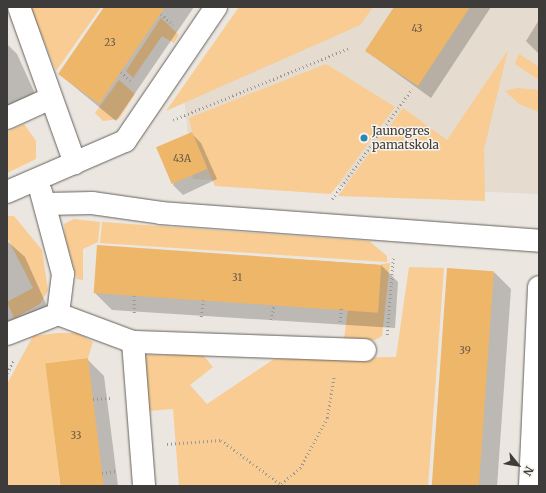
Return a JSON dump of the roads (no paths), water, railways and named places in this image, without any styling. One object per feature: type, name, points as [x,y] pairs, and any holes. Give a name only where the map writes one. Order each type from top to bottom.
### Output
[{"type":"street","points":[[19,7],[40,56],[49,99],[75,163]]},
{"type":"street","points":[[7,192],[125,141],[216,7]]},
{"type":"street","points":[[7,118],[49,99]]},
{"type":"street","points":[[36,180],[46,204],[62,274],[58,314]]},
{"type":"street","points":[[46,204],[92,203],[161,213],[539,241]]},
{"type":"street","points":[[530,486],[539,287]]},
{"type":"street","points":[[7,334],[58,314],[133,342],[365,350]]},
{"type":"street","points":[[133,342],[144,486]]},
{"type":"place","name":"Jaunogres pamatskola","points":[[364,138]]}]
